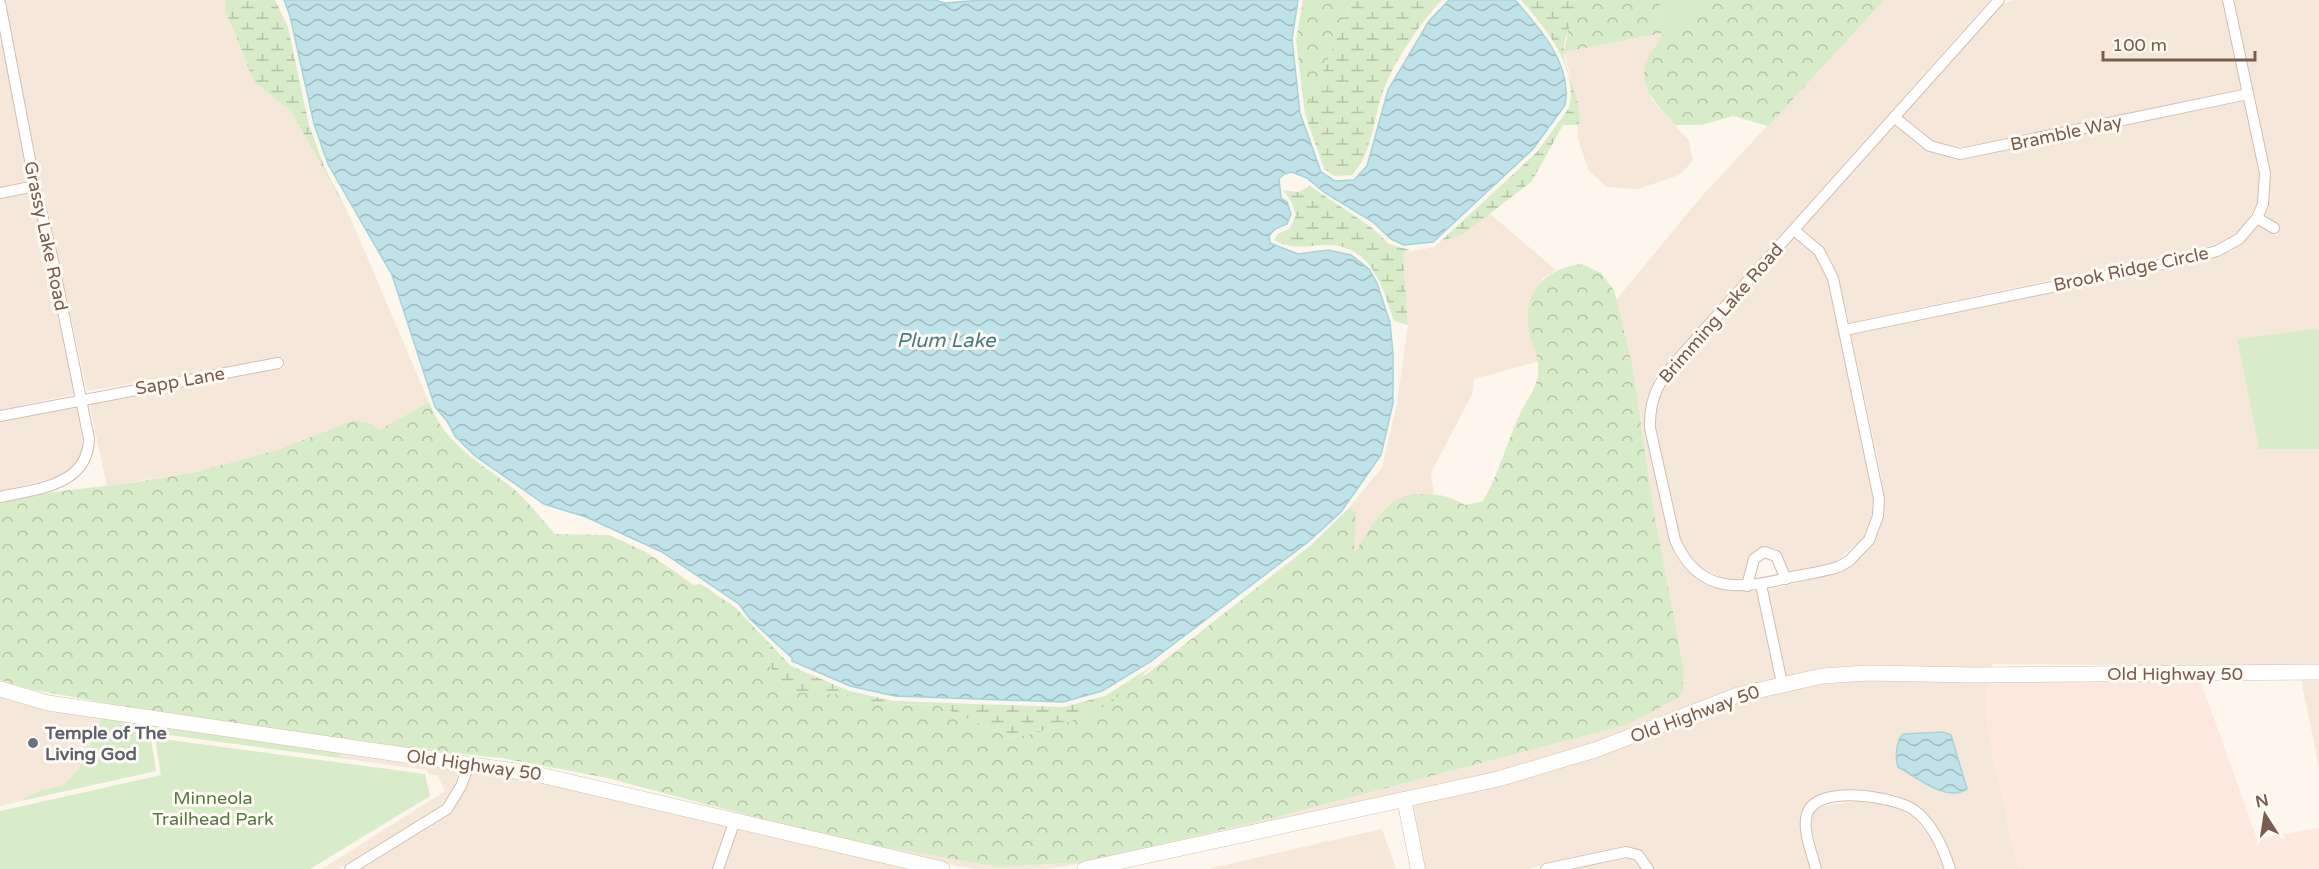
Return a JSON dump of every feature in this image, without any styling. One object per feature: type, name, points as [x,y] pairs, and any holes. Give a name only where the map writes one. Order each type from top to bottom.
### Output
[{"type":"main road","name":"Old Highway 50","points":[[1085,869],[1498,779],[1553,764],[1706,706],[1782,683],[1822,676],[1868,673],[1989,675],[2319,672]]},
{"type":"main road","name":"Old Highway 50","points":[[0,688],[59,704],[469,764],[596,786],[942,869]]},
{"type":"street","name":"Brimming Lake Road","points":[[1794,230],[1820,251],[1833,278],[1877,480],[1878,516],[1869,540],[1849,561],[1838,567],[1761,585],[1727,585],[1705,578],[1691,567],[1680,552],[1675,540],[1650,428],[1650,410],[1660,380],[1999,0]]},
{"type":"street","points":[[2228,0],[2265,173],[2263,204],[2257,218],[2274,228]]},
{"type":"street","name":"Grassy Lake Road","points":[[0,3],[3,36],[81,398],[88,447],[85,461],[71,477],[56,484],[0,497]]},
{"type":"street","name":"Bramble Way","points":[[1894,117],[1930,146],[1960,153],[2248,94]]},
{"type":"street","points":[[0,193],[35,186]]},
{"type":"street","name":"Brook Ridge Circle","points":[[1845,330],[2191,258],[2229,246],[2257,218]]},
{"type":"street","name":"Sapp Lane","points":[[0,416],[81,398],[278,363]]},
{"type":"street","points":[[1747,586],[1754,558],[1764,552],[1776,556],[1786,579]]},
{"type":"street","points":[[1761,585],[1782,683]]},
{"type":"street","points":[[350,869],[447,809],[461,786],[469,764]]},
{"type":"street","points":[[1816,869],[1806,825],[1811,807],[1836,797],[1859,795],[1893,801],[1916,812],[1936,837],[1950,869]]},
{"type":"street","points":[[1404,798],[1418,869]]},
{"type":"street","points":[[718,869],[735,820]]},
{"type":"street","points":[[1546,869],[1626,852],[1638,855],[1648,869]]},
{"type":"shaded area","points":[[5,0],[226,0],[225,9],[254,82],[291,111],[350,217],[429,402],[379,430],[373,424],[354,420],[280,449],[196,472],[107,486],[89,403],[284,368],[283,357],[87,391],[30,130]]},
{"type":"shaded area","points":[[1884,0],[1990,0],[1656,377],[1645,408],[1645,429],[1670,542],[1675,555],[1683,566],[1703,583],[1727,591],[1757,591],[1776,679],[1593,745],[1496,773],[1085,863],[1045,869],[977,869],[934,862],[842,840],[999,867],[1083,862],[1276,817],[1626,725],[1683,687],[1683,665],[1654,512],[1632,364],[1616,300],[1702,196]]},
{"type":"shaded area","points":[[2014,0],[2223,0],[2242,90],[1965,147],[1938,143],[1923,135],[1902,117],[1990,15],[2001,5]]},
{"type":"shaded area","points":[[2234,0],[2319,0],[2319,328],[2237,339],[2259,449],[2319,449],[2319,667],[1993,664],[1992,669],[1786,677],[1767,590],[1839,573],[1851,566],[1873,545],[1883,518],[1882,479],[1851,334],[2192,264],[2232,251],[2259,225],[2277,236],[2281,226],[2265,216],[2270,193],[2270,172]]},
{"type":"shaded area","points":[[1664,33],[1648,58],[1651,99],[1689,141],[1693,161],[1679,175],[1638,189],[1607,187],[1589,171],[1577,137],[1580,114],[1564,52]]},
{"type":"shaded area","points":[[3,42],[28,181],[0,187],[0,43]]},
{"type":"shaded area","points":[[2244,101],[2260,173],[2258,202],[2246,223],[2235,235],[2215,245],[1849,323],[1838,276],[1830,258],[1824,248],[1802,229],[1895,125],[1928,151],[1960,159]]},
{"type":"shaded area","points":[[31,193],[75,394],[0,410],[0,199]]},
{"type":"shaded area","points":[[1489,213],[1556,270],[1542,279],[1528,326],[1540,361],[1474,379],[1472,394],[1431,473],[1434,495],[1421,493],[1385,508],[1353,554],[1356,512],[1349,508],[1382,467],[1397,404],[1408,325],[1403,253],[1434,247],[1441,241],[1462,235]]},
{"type":"shaded area","points":[[1794,237],[1816,255],[1828,280],[1874,498],[1873,515],[1865,537],[1835,562],[1789,572],[1777,549],[1762,546],[1750,554],[1743,580],[1727,580],[1699,567],[1691,559],[1679,538],[1656,428],[1655,411],[1664,384]]},
{"type":"shaded area","points":[[77,405],[83,446],[80,458],[68,472],[54,478],[0,491],[0,422]]},
{"type":"shaded area","points":[[2319,678],[2319,768],[2301,679]]},
{"type":"shaded area","points":[[1868,679],[1989,681],[1986,694],[1987,727],[2018,869],[1955,869],[1941,833],[1919,807],[1895,795],[1859,789],[1835,791],[1813,798],[1803,809],[1801,827],[1811,869],[1654,869],[1647,856],[1639,849],[1625,847],[1527,869],[1423,869],[1411,803],[1740,701],[1823,682]]},
{"type":"shaded area","points":[[2200,679],[2257,839],[2319,828],[2319,869],[2018,869],[1987,727],[1986,694],[1989,681]]},
{"type":"shaded area","points":[[0,695],[103,717],[79,768],[64,785],[38,791],[21,801],[0,806]]},
{"type":"shaded area","points":[[342,752],[461,768],[449,798],[434,812],[339,869],[322,869],[445,791],[437,775],[430,775],[426,770],[339,758]]},
{"type":"shaded area","points":[[472,770],[535,779],[728,824],[712,869],[362,869],[450,814],[466,789]]},
{"type":"shaded area","points":[[1859,801],[1892,806],[1913,817],[1932,840],[1944,869],[1821,869],[1811,825],[1812,815],[1817,809],[1829,805]]},
{"type":"shaded area","points":[[738,826],[915,869],[724,869]]},
{"type":"shaded area","points":[[1382,829],[1396,869],[1207,869]]},
{"type":"shaded area","points":[[1627,858],[1635,860],[1642,869],[1574,869]]},
{"type":"green space","points":[[226,0],[275,0],[288,27],[309,125],[324,166],[350,217],[291,111],[254,82],[225,9]]},
{"type":"green space","points":[[1303,0],[1353,0],[1305,114],[1296,40]]},
{"type":"green space","points":[[1353,0],[1442,0],[1409,42],[1394,67],[1380,100],[1368,146],[1359,166],[1352,175],[1335,176],[1324,169],[1305,114]]},
{"type":"green space","points":[[1521,0],[1579,0],[1565,39],[1564,53],[1579,106],[1579,125],[1563,125],[1532,181],[1462,235],[1441,241],[1537,152],[1569,108],[1571,93],[1565,63],[1540,23]]},
{"type":"green space","points":[[1579,0],[1659,0],[1664,32],[1708,0],[1884,0],[1768,126],[1733,116],[1702,125],[1675,125],[1656,103],[1644,77],[1648,57],[1663,33],[1564,52],[1569,25]]},
{"type":"green space","points":[[1659,0],[1708,0],[1664,33]]},
{"type":"green space","points":[[1310,186],[1371,227],[1389,244],[1410,250],[1403,253],[1408,325],[1394,321],[1374,271],[1356,253],[1344,247],[1329,245],[1301,247],[1274,240],[1278,234],[1290,228],[1296,215],[1291,201],[1283,190],[1298,192]]},
{"type":"green space","points":[[1582,264],[1601,273],[1614,290],[1632,364],[1654,512],[1683,665],[1683,687],[1680,697],[1626,725],[1276,817],[1083,862],[999,867],[842,840],[607,778],[502,758],[399,748],[186,718],[30,689],[0,680],[0,503],[46,493],[196,472],[280,449],[354,420],[373,424],[379,430],[429,402],[443,429],[452,440],[516,491],[555,534],[609,535],[646,552],[694,585],[701,584],[736,608],[770,644],[768,664],[788,692],[840,694],[883,704],[937,705],[1012,738],[1056,728],[1148,673],[1310,546],[1349,508],[1356,512],[1354,553],[1384,510],[1403,497],[1415,494],[1435,494],[1465,505],[1483,501],[1494,480],[1519,416],[1536,383],[1538,359],[1528,325],[1530,300],[1541,282],[1549,275],[1570,266]]},
{"type":"green space","points":[[2319,328],[2319,449],[2259,449],[2237,339]]},
{"type":"green space","points":[[770,644],[791,666],[849,691],[894,701],[1063,707],[1105,696],[1154,665],[1111,703],[1056,728],[1012,738],[937,705],[883,704],[840,694],[788,692],[768,664]]},
{"type":"green space","points":[[103,717],[342,752],[339,758],[154,733],[151,739],[156,771],[21,801],[38,791],[64,785],[79,768]]},
{"type":"green space","name":"Minneola Trailhead Park","points":[[155,738],[425,774],[430,796],[310,869],[0,869],[0,811],[161,775]]},
{"type":"water","name":"Plum Lake","points":[[284,0],[934,0],[945,3],[983,0],[1298,0],[1292,39],[1300,113],[1321,172],[1335,181],[1354,180],[1367,166],[1388,90],[1429,21],[1449,0],[1515,0],[1534,22],[1559,61],[1566,90],[1565,105],[1533,149],[1433,242],[1404,245],[1391,239],[1373,222],[1325,193],[1307,178],[1292,172],[1284,174],[1279,179],[1281,198],[1287,202],[1291,214],[1287,224],[1275,229],[1269,236],[1270,243],[1298,254],[1328,250],[1351,255],[1369,269],[1377,283],[1390,323],[1393,353],[1393,403],[1381,455],[1341,512],[1308,542],[1150,662],[1102,691],[1063,702],[895,696],[850,686],[792,661],[792,658],[750,619],[739,604],[662,552],[586,517],[544,504],[475,456],[455,436],[447,421],[435,407],[392,275],[328,164],[314,124],[290,16]]},
{"type":"water","points":[[1943,732],[1951,735],[1967,789],[1959,792],[1941,791],[1898,767],[1897,749],[1903,734]]},
{"type":"place","name":"Temple of The Living God","points":[[33,743]]}]
